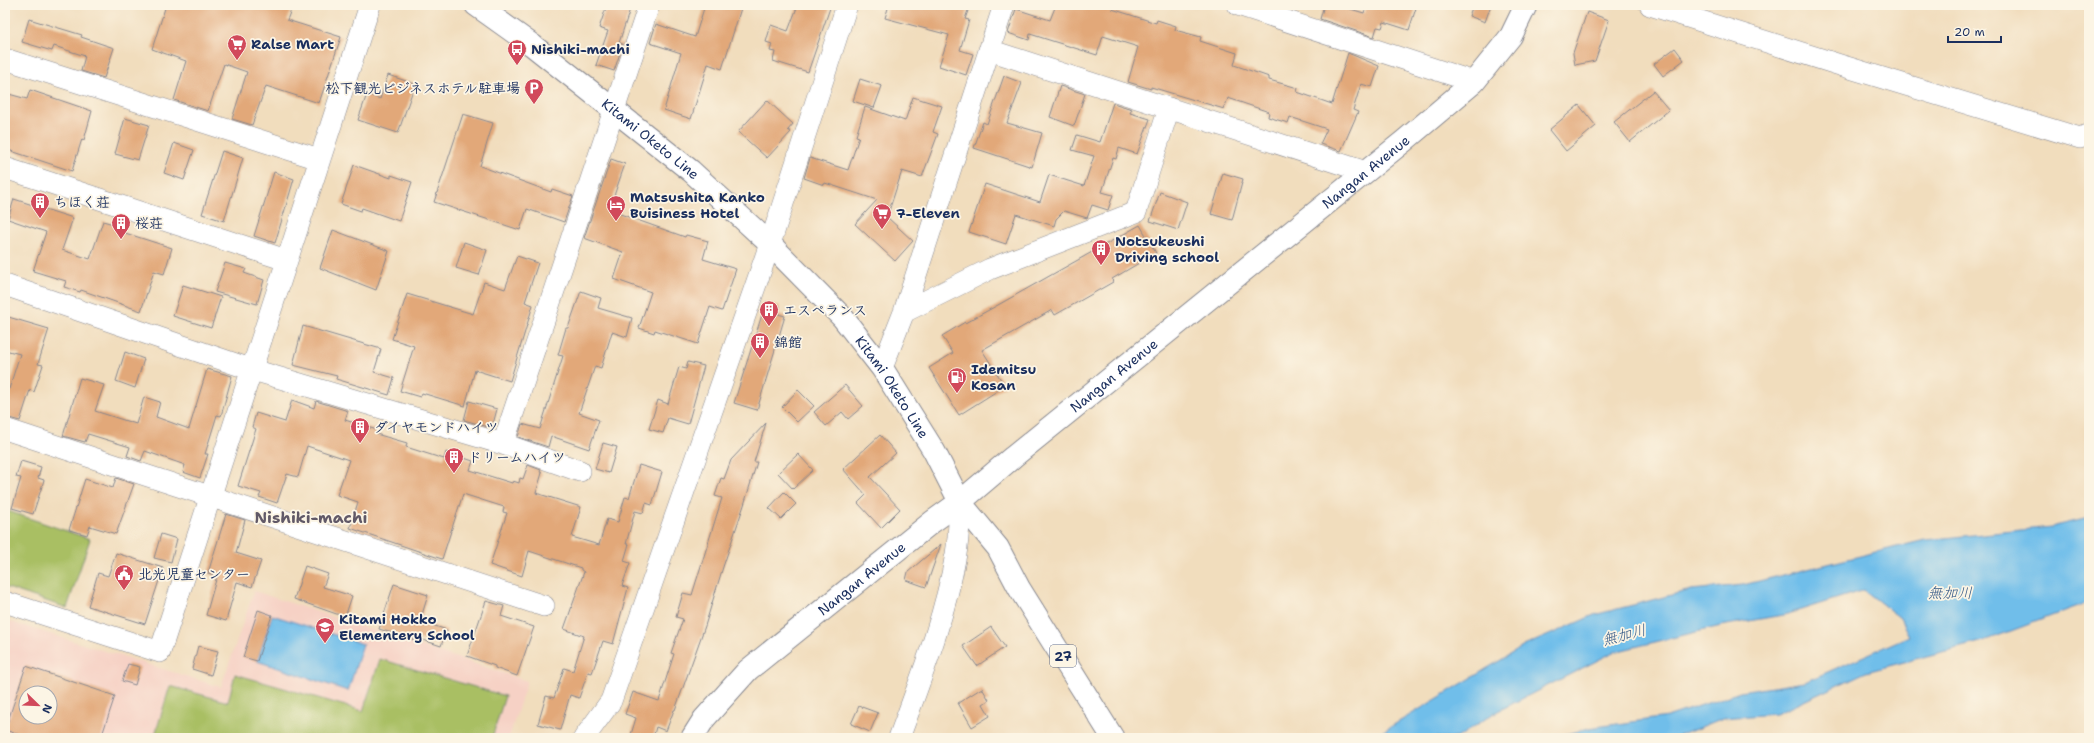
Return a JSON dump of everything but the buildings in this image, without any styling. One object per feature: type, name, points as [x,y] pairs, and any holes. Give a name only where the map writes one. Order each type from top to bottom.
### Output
[{"type":"main road","name":"Kitami Oketo Line","points":[[476,5],[532,45],[691,171],[770,244],[843,318],[882,368],[934,451],[960,502],[998,548],[1019,588],[1112,734]]},
{"type":"main road","name":"Nangan Avenue","points":[[692,738],[704,719],[748,670],[932,522],[960,502],[1019,452],[1366,172],[1474,82],[1511,36],[1526,5]]},
{"type":"street","points":[[5,602],[160,652],[250,369],[370,5]]},
{"type":"street","points":[[503,444],[649,5]]},
{"type":"street","points":[[584,738],[611,701],[770,244],[847,5]]},
{"type":"street","points":[[882,368],[904,312],[1004,5]]},
{"type":"street","points":[[1238,5],[1474,82]]},
{"type":"street","points":[[1650,5],[2080,138],[2089,134]]},
{"type":"street","points":[[989,50],[1366,172]]},
{"type":"street","points":[[5,59],[319,159]]},
{"type":"street","points":[[904,312],[990,269],[1136,212],[1169,108]]},
{"type":"street","points":[[5,168],[286,260]]},
{"type":"street","points":[[5,285],[250,369],[503,444],[580,471]]},
{"type":"street","points":[[5,429],[210,498],[544,606]]},
{"type":"street","points":[[899,738],[923,674],[946,598],[957,553],[960,502]]},
{"type":"shaded area","name":"Kitami Hokko Elementery School","points":[[254,591],[527,681],[509,738],[5,738],[5,623],[8,621],[221,687]]},
{"type":"green space","points":[[5,510],[90,539],[67,608],[5,587]]},
{"type":"green space","points":[[380,659],[505,696],[492,738],[154,738],[170,686],[228,702],[235,674],[363,711]]},
{"type":"water","name":"無加川","points":[[2089,518],[2089,602],[1984,641],[1866,672],[1776,714],[1723,718],[1674,738],[1552,738],[1589,728],[1667,717],[1740,692],[1805,682],[1909,636],[1900,618],[1864,590],[1788,614],[1721,626],[1614,652],[1494,713],[1457,738],[1372,738],[1524,646],[1594,615],[1691,590],[1743,585],[1925,540],[2051,527]]},
{"type":"water","points":[[272,615],[363,644],[348,691],[257,661]]},
{"type":"place","name":"Ralse Mart","points":[[237,61]]},
{"type":"place","name":"Nishiki-machi","points":[[517,66]]},
{"type":"place","name":"松下観光ビジネスホテル駐車場","points":[[534,105]]},
{"type":"place","name":"ちほく荘","points":[[40,219]]},
{"type":"place","name":"Matsushita Kanko Buisiness Hotel","points":[[616,222]]},
{"type":"place","name":"7-Eleven","points":[[882,230]]},
{"type":"place","name":"桜荘","points":[[121,240]]},
{"type":"place","name":"Notsukeushi Driving school","points":[[1101,266]]},
{"type":"place","name":"エスペランス","points":[[769,327]]},
{"type":"place","name":"錦館","points":[[760,359]]},
{"type":"place","name":"Idemitsu Kosan","points":[[957,394]]},
{"type":"place","name":"ダイヤモンドハイツ","points":[[360,444]]},
{"type":"place","name":"ドリームハイツ","points":[[454,474]]},
{"type":"place","name":"北光児童センター","points":[[124,591]]},
{"type":"place","name":"Kitami Hokko Elementery School","points":[[325,644]]},
{"type":"district","name":"Nishiki-machi","points":[[311,517]]}]
